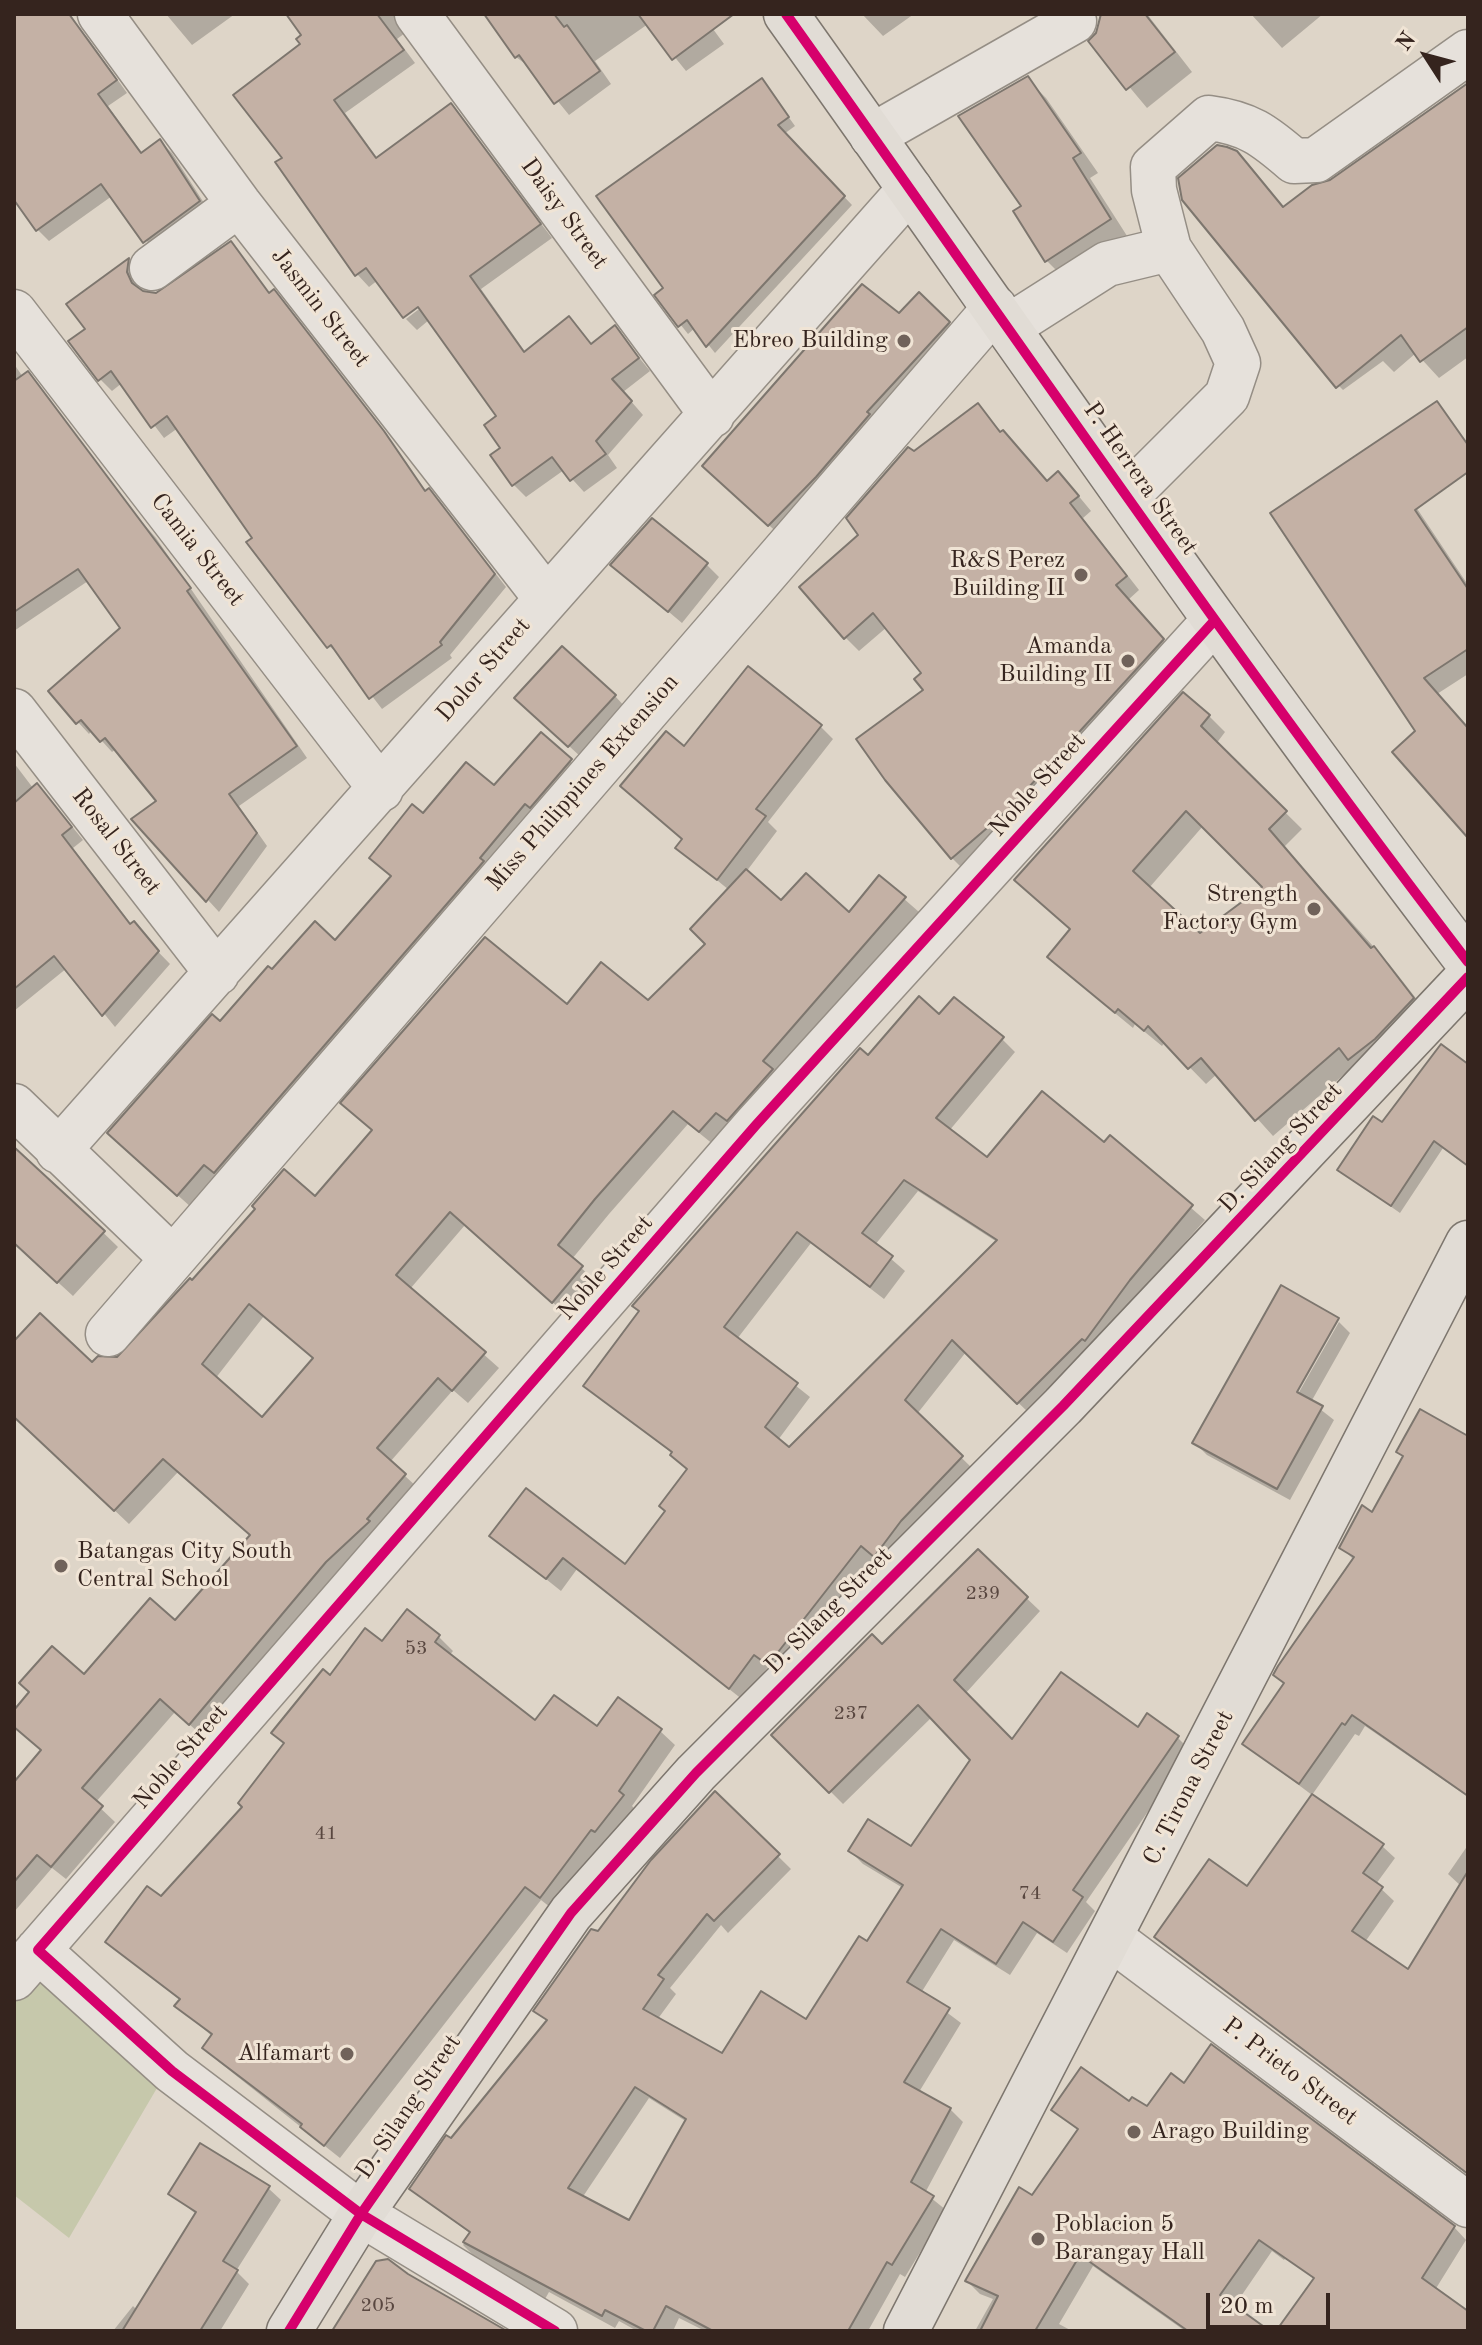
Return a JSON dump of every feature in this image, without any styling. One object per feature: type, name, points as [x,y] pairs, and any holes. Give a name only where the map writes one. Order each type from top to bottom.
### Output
[{"type":"main road","name":"P. Herrera Street","points":[[786,14],[1321,770],[1468,962]]},
{"type":"main road","name":"D. Silang Street","points":[[289,2331],[361,2214],[571,1913],[664,1808],[1063,1406],[1468,977]]},
{"type":"main road","name":"C. Tirona Street","points":[[906,2331],[1112,1939],[1468,1243]]},
{"type":"street","name":"Jasmin Street","points":[[100,14],[239,204],[546,598]]},
{"type":"street","name":"Daisy Street","points":[[417,14],[712,415]]},
{"type":"street","points":[[872,136],[1074,21]]},
{"type":"street","points":[[1127,496],[1227,396],[1238,363],[1223,330],[1169,249],[1154,190],[1153,167],[1209,118],[1240,122],[1267,137],[1294,161],[1316,160],[1468,52]]},
{"type":"street","name":"Dolor Street","points":[[58,1151],[910,189]]},
{"type":"street","points":[[152,268],[239,204]]},
{"type":"street","name":"Miss Philippines Extension","points":[[108,1334],[1002,317],[1107,264],[1169,249]]},
{"type":"street","name":"Camia Street","points":[[14,312],[381,789]]},
{"type":"street","name":"Noble Street","points":[[26,1964],[756,1125],[1214,621]]},
{"type":"street","name":"Rosal Street","points":[[14,711],[217,973]]},
{"type":"street","points":[[14,1106],[172,1258]]},
{"type":"street","name":"P. Prieto Street","points":[[1112,1939],[1468,2205]]},
{"type":"street","points":[[26,1964],[361,2214],[555,2331]]},
{"type":"green space","points":[[39,1975],[157,2088],[69,2238],[14,2195],[14,2004]]},
{"type":"building","points":[[14,14],[69,14],[117,80],[98,94],[141,153],[160,139],[200,201],[143,243],[101,184],[36,231],[14,200]]},
{"type":"building","points":[[286,14],[377,14],[404,50],[334,100],[376,158],[451,103],[541,224],[470,276],[524,352],[569,316],[591,344],[615,325],[639,358],[612,379],[632,401],[596,441],[606,454],[570,481],[552,457],[512,486],[490,455],[500,448],[484,425],[496,416],[418,307],[403,318],[366,268],[355,276],[275,162],[282,158],[233,95],[300,44],[296,39],[301,35]]},
{"type":"building","points":[[484,14],[554,14],[564,27],[567,25],[600,71],[554,104],[519,55],[515,58]]},
{"type":"building","points":[[638,14],[734,14],[672,60]]},
{"type":"building","points":[[1101,14],[1145,14],[1175,52],[1126,90],[1088,41],[1096,33]]},
{"type":"building","points":[[1028,76],[1081,153],[1073,158],[1111,219],[1045,262],[1013,211],[1021,206],[958,116]]},
{"type":"building","points":[[762,78],[789,117],[778,125],[845,196],[706,347],[687,320],[678,327],[654,295],[663,288],[596,196]]},
{"type":"building","points":[[1468,83],[1468,327],[1420,362],[1401,335],[1336,388],[1182,200],[1178,178],[1217,145],[1227,147],[1237,151],[1283,207],[1312,185],[1330,180]]},
{"type":"building","points":[[231,241],[269,293],[274,289],[384,431],[425,491],[429,488],[495,574],[440,642],[442,645],[369,699],[331,645],[327,648],[246,542],[252,538],[167,416],[151,428],[111,371],[98,381],[68,341],[85,329],[66,304],[129,258],[127,272],[132,283],[143,291],[156,293]]},
{"type":"building","points":[[862,284],[899,313],[919,292],[950,322],[867,412],[870,414],[816,477],[768,526],[702,466]]},
{"type":"building","points":[[28,371],[191,588],[187,591],[297,746],[229,794],[257,833],[206,902],[131,819],[156,801],[105,738],[100,742],[81,720],[76,724],[48,691],[120,628],[78,569],[14,612],[14,381]]},
{"type":"building","points":[[1437,401],[1468,445],[1468,472],[1415,510],[1468,589],[1468,649],[1424,678],[1468,728],[1468,838],[1392,752],[1415,731],[1270,513]]},
{"type":"building","points":[[978,403],[1000,432],[1003,430],[1047,481],[1058,471],[1079,496],[1070,503],[1127,576],[1116,585],[1164,639],[1008,810],[951,859],[885,780],[856,739],[923,690],[914,679],[921,673],[873,613],[844,639],[799,587],[858,535],[846,518],[908,447],[914,451]]},
{"type":"building","points":[[652,518],[708,563],[668,612],[610,565]]},
{"type":"building","points":[[562,646],[616,695],[568,747],[514,698]]},
{"type":"building","points":[[748,666],[822,725],[756,809],[766,816],[717,880],[675,848],[682,839],[620,786],[666,731],[684,746]]},
{"type":"building","points":[[1183,692],[1210,715],[1201,726],[1287,811],[1269,829],[1371,948],[1374,946],[1414,998],[1375,1039],[1348,1060],[1339,1048],[1255,1121],[1201,1058],[1188,1069],[1148,1026],[1144,1031],[1118,1009],[1115,1013],[1047,957],[1070,929],[1014,880]],"holes":[[[1186,811],[1262,887],[1200,933],[1133,871]]]},
{"type":"building","points":[[541,732],[572,759],[530,808],[525,804],[480,858],[484,861],[214,1173],[204,1165],[177,1196],[107,1133],[212,1014],[220,1021],[268,966],[272,969],[315,921],[335,940],[391,876],[369,858],[412,804],[423,813],[466,762],[494,785]]},
{"type":"building","points":[[37,783],[72,827],[62,835],[130,924],[134,921],[159,951],[102,1016],[54,956],[14,989],[14,803]]},
{"type":"building","points":[[746,869],[781,900],[806,873],[849,912],[879,875],[906,897],[763,1061],[773,1069],[727,1121],[716,1113],[699,1132],[673,1111],[595,1199],[558,1245],[583,1266],[552,1303],[450,1212],[396,1275],[486,1352],[452,1391],[438,1378],[377,1448],[406,1474],[367,1519],[370,1521],[326,1562],[189,1725],[160,1699],[82,1788],[103,1806],[51,1867],[37,1855],[14,1882],[14,1782],[41,1750],[14,1727],[14,1710],[29,1692],[19,1683],[52,1646],[84,1674],[150,1598],[175,1620],[250,1535],[163,1459],[114,1511],[14,1417],[14,1341],[40,1313],[92,1362],[98,1356],[117,1357],[190,1278],[192,1280],[255,1209],[252,1206],[284,1169],[315,1196],[372,1130],[340,1103],[485,937],[567,1004],[601,962],[648,1000],[705,944],[690,929]],"holes":[[[249,1304],[313,1358],[262,1417],[202,1364]]]},
{"type":"building","points":[[919,996],[939,1014],[954,997],[1004,1037],[936,1118],[987,1157],[1042,1091],[1104,1142],[1110,1135],[1193,1205],[1130,1280],[1085,1341],[1082,1339],[1017,1404],[952,1340],[905,1400],[963,1456],[901,1521],[874,1557],[861,1546],[768,1665],[754,1655],[729,1689],[563,1558],[546,1579],[489,1536],[526,1488],[625,1564],[665,1511],[659,1506],[687,1469],[670,1455],[672,1452],[583,1386],[639,1311],[632,1306],[860,1048],[868,1055]],"holes":[[[904,1180],[997,1240],[789,1447],[765,1427],[798,1383],[724,1327],[797,1232],[870,1287],[893,1256],[862,1233]]]},
{"type":"building","points":[[1441,1044],[1468,1064],[1468,1166],[1434,1141],[1391,1206],[1337,1170],[1373,1116],[1382,1122]]},
{"type":"building","points":[[14,1147],[105,1231],[57,1283],[14,1243]]},
{"type":"building","points":[[1281,1285],[1339,1318],[1297,1392],[1323,1406],[1277,1489],[1192,1443]]},
{"type":"building","points":[[1420,1409],[1468,1436],[1468,1796],[1352,1715],[1345,1725],[1342,1723],[1299,1784],[1242,1744],[1284,1683],[1273,1675],[1278,1666],[1354,1557],[1339,1548],[1362,1505],[1372,1512],[1403,1456],[1396,1452]]},
{"type":"building","points":[[978,1549],[1028,1597],[954,1680],[1012,1739],[1061,1672],[1138,1727],[1147,1713],[1179,1736],[1073,1890],[1083,1897],[1053,1942],[1023,1922],[996,1964],[941,1929],[907,1982],[950,2008],[904,2082],[951,2108],[911,2182],[934,2196],[892,2265],[887,2262],[848,2331],[713,2331],[666,2306],[653,2331],[646,2331],[605,2310],[602,2316],[463,2242],[470,2232],[409,2189],[446,2135],[451,2138],[547,2020],[533,2011],[591,1929],[598,1931],[651,1860],[715,1791],[780,1854],[714,1921],[707,1914],[658,1975],[664,1979],[643,2009],[722,2053],[761,1991],[806,2019],[859,1936],[867,1941],[903,1885],[848,1851],[868,1819],[911,1846],[970,1760],[918,1705],[829,1793],[771,1735],[872,1634],[882,1644]],"holes":[[[635,2087],[686,2119],[629,2220],[568,2188]]]},
{"type":"building","points":[[407,1609],[440,1635],[435,1642],[535,1720],[554,1695],[597,1726],[618,1697],[662,1729],[619,1791],[624,1795],[595,1832],[591,1830],[540,1898],[525,1887],[324,2146],[300,2127],[302,2124],[202,2048],[212,2034],[174,2006],[180,1999],[105,1942],[147,1886],[161,1896],[242,1807],[238,1803],[284,1743],[271,1733],[323,1669],[330,1675],[365,1628],[382,1641]]},
{"type":"building","points":[[1312,1794],[1384,1844],[1363,1873],[1383,1887],[1352,1931],[1408,1969],[1468,1871],[1468,2174],[1154,1937],[1209,1859],[1247,1886]]},
{"type":"building","points":[[1211,2044],[1455,2226],[1422,2278],[1468,2311],[1468,2331],[1276,2331],[1314,2278],[1259,2240],[1220,2295],[1270,2331],[1188,2331],[1080,2255],[1035,2331],[980,2331],[998,2296],[965,2281],[1019,2187],[1032,2195],[1078,2129],[1051,2110],[1081,2067],[1129,2101],[1132,2097],[1147,2106],[1171,2073],[1184,2083]]},
{"type":"building","points":[[200,2143],[270,2186],[223,2261],[238,2270],[200,2331],[122,2331],[196,2212],[168,2194]]},
{"type":"building","points":[[388,2259],[408,2274],[507,2331],[332,2331],[376,2261]]},
{"type":"cycle path","points":[[786,14],[1208,610],[1468,962]]},
{"type":"cycle path","points":[[555,2331],[361,2214],[172,2071],[38,1950],[756,1125],[1214,621]]},
{"type":"cycle path","points":[[289,2331],[361,2214],[571,1913],[696,1773],[1063,1406],[1468,977]]},
{"type":"place","name":"Ebreo Building","points":[[904,341]]},
{"type":"place","name":"R&S Perez Building II","points":[[1081,575]]},
{"type":"place","name":"Amanda Building II","points":[[1128,661]]},
{"type":"place","name":"Strength Factory Gym","points":[[1314,909]]},
{"type":"place","name":"Batangas City South Central School","points":[[61,1566]]},
{"type":"place","name":"Alfamart","points":[[347,2054]]},
{"type":"place","name":"Arago Building","points":[[1134,2132]]},
{"type":"place","name":"Poblacion 5 Barangay Hall","points":[[1038,2239]]}]
